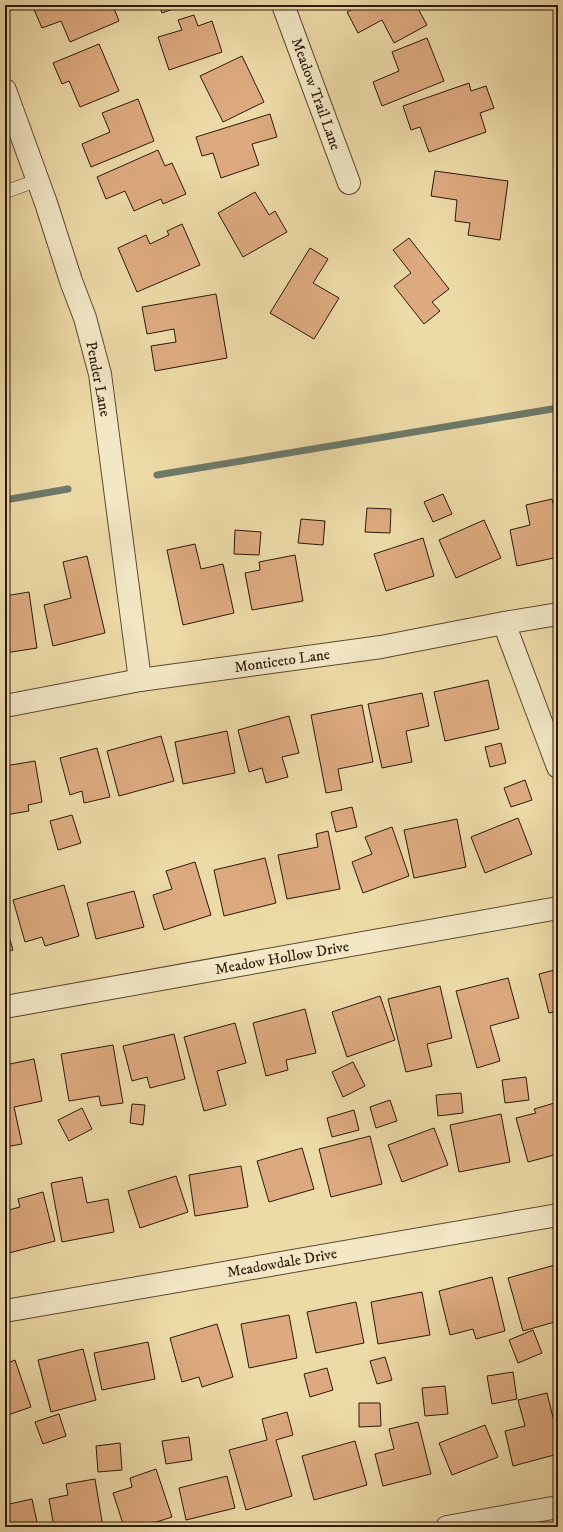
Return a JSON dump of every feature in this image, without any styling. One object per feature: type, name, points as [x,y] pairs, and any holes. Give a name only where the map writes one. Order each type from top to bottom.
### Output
[{"type":"street","name":"Meadow Trail Lane","points":[[283,5],[349,183]]},
{"type":"street","name":"Pender Lane","points":[[5,90],[38,180],[71,281],[85,318],[100,374],[140,680]]},
{"type":"street","name":"Monticeto Lane","points":[[5,706],[140,680],[381,647],[558,614]]},
{"type":"street","points":[[504,623],[558,767]]},
{"type":"street","name":"Meadow Hollow Drive","points":[[5,1007],[558,908]]},
{"type":"street","name":"Meadowdale Drive","points":[[5,1311],[558,1215]]},
{"type":"street","points":[[447,1527],[558,1507]]},
{"type":"lane","points":[[5,192],[38,180]]},
{"type":"building","points":[[37,5],[101,5],[103,10],[113,6],[119,21],[70,42],[61,21],[42,28],[33,7]]},
{"type":"building","points":[[159,5],[184,5],[162,13]]},
{"type":"building","points":[[360,5],[372,5],[373,7],[376,5],[416,5],[427,25],[394,43],[382,20],[358,33],[347,12]]},
{"type":"building","points":[[194,15],[198,26],[212,21],[222,52],[169,70],[158,37],[182,30],[178,20]]},
{"type":"building","points":[[427,38],[444,81],[382,106],[373,82],[399,71],[392,52]]},
{"type":"building","points":[[99,44],[119,91],[80,107],[69,81],[62,84],[53,63]]},
{"type":"building","points":[[242,56],[264,102],[223,122],[200,76]]},
{"type":"building","points":[[469,83],[471,91],[486,86],[494,108],[480,113],[486,132],[429,152],[420,127],[411,130],[403,106]]},
{"type":"building","points":[[138,99],[154,141],[91,167],[82,144],[110,132],[102,113]]},
{"type":"building","points":[[270,114],[277,137],[252,144],[259,165],[221,178],[213,153],[202,156],[196,137]]},
{"type":"building","points":[[158,150],[165,166],[172,163],[186,194],[163,204],[161,199],[134,211],[125,191],[106,199],[97,177]]},
{"type":"building","points":[[435,171],[508,181],[500,240],[468,235],[470,223],[455,221],[457,200],[431,196]]},
{"type":"building","points":[[255,192],[269,215],[275,211],[287,232],[243,257],[218,213]]},
{"type":"building","points":[[182,224],[200,265],[137,292],[118,248],[146,235],[150,244],[169,235],[167,231]]},
{"type":"building","points":[[409,238],[449,289],[432,302],[440,311],[424,324],[394,286],[411,273],[393,250]]},
{"type":"building","points":[[310,248],[328,259],[313,283],[339,298],[314,339],[270,313]]},
{"type":"building","points":[[216,294],[227,358],[155,371],[151,346],[176,342],[174,329],[147,334],[142,307]]},
{"type":"building","points":[[443,494],[452,514],[433,522],[424,502]]},
{"type":"building","points":[[552,499],[558,526],[558,557],[517,566],[510,530],[530,525],[526,505]]},
{"type":"building","points":[[367,508],[391,509],[390,533],[365,532]]},
{"type":"building","points":[[301,519],[325,521],[323,545],[298,543]]},
{"type":"building","points":[[484,520],[501,558],[456,578],[439,540]]},
{"type":"building","points":[[235,530],[261,532],[259,555],[234,554]]},
{"type":"building","points":[[423,538],[434,576],[386,591],[374,554]]},
{"type":"building","points":[[195,544],[201,569],[223,564],[234,613],[183,625],[167,550]]},
{"type":"building","points":[[295,555],[303,601],[252,610],[245,573],[260,570],[259,562]]},
{"type":"building","points":[[87,556],[105,633],[53,646],[44,605],[71,598],[63,562]]},
{"type":"building","points":[[29,592],[37,648],[5,653],[5,596]]},
{"type":"building","points":[[488,680],[499,729],[445,741],[434,692]]},
{"type":"building","points":[[422,693],[429,726],[406,731],[412,762],[382,768],[368,704]]},
{"type":"building","points":[[362,705],[373,762],[338,769],[342,790],[326,793],[311,715]]},
{"type":"building","points":[[289,716],[299,753],[282,757],[288,777],[266,783],[262,768],[249,772],[238,730]]},
{"type":"building","points":[[227,731],[235,773],[183,784],[175,742]]},
{"type":"building","points":[[161,736],[174,781],[119,796],[107,751]]},
{"type":"building","points":[[501,743],[506,763],[490,767],[485,747]]},
{"type":"building","points":[[97,748],[110,797],[84,803],[82,791],[70,795],[60,758]]},
{"type":"building","points":[[35,761],[42,802],[28,805],[29,811],[5,815],[5,766]]},
{"type":"building","points":[[525,780],[532,800],[511,807],[504,788]]},
{"type":"building","points":[[352,807],[357,827],[336,832],[331,812]]},
{"type":"building","points":[[72,815],[81,843],[58,850],[50,821]]},
{"type":"building","points":[[518,818],[532,854],[485,873],[471,837]]},
{"type":"building","points":[[457,819],[466,867],[414,878],[404,830]]},
{"type":"building","points":[[392,827],[409,876],[363,893],[352,862],[372,854],[365,837]]},
{"type":"building","points":[[328,831],[340,889],[287,899],[278,855],[318,847],[316,834]]},
{"type":"building","points":[[265,858],[276,903],[224,916],[214,870]]},
{"type":"building","points":[[195,862],[211,915],[164,930],[153,895],[172,889],[166,871]]},
{"type":"building","points":[[64,885],[79,936],[45,946],[42,937],[25,942],[13,900]]},
{"type":"building","points":[[134,891],[144,927],[96,939],[87,903]]},
{"type":"building","points":[[5,923],[13,950],[5,952]]},
{"type":"building","points":[[558,969],[558,1011],[549,1013],[539,974]]},
{"type":"building","points":[[508,978],[519,1018],[490,1026],[500,1061],[477,1068],[456,991]]},
{"type":"building","points":[[440,986],[452,1038],[427,1044],[432,1066],[406,1072],[388,999]]},
{"type":"building","points":[[380,996],[395,1040],[347,1057],[332,1012]]},
{"type":"building","points":[[305,1009],[316,1053],[286,1060],[288,1070],[266,1076],[253,1023]]},
{"type":"building","points":[[235,1023],[246,1063],[217,1071],[226,1105],[204,1111],[184,1037]]},
{"type":"building","points":[[174,1034],[185,1079],[150,1088],[147,1077],[132,1081],[123,1046]]},
{"type":"building","points":[[113,1045],[123,1103],[101,1106],[99,1096],[69,1101],[61,1054]]},
{"type":"building","points":[[34,1059],[42,1101],[14,1107],[22,1144],[5,1147],[5,1065]]},
{"type":"building","points":[[353,1062],[365,1086],[343,1097],[332,1072]]},
{"type":"building","points":[[526,1077],[529,1100],[505,1103],[502,1080]]},
{"type":"building","points":[[461,1093],[463,1113],[438,1116],[436,1095]]},
{"type":"building","points":[[390,1100],[397,1121],[376,1128],[370,1107]]},
{"type":"building","points":[[558,1102],[558,1154],[528,1162],[516,1118],[536,1113],[534,1109]]},
{"type":"building","points":[[132,1104],[145,1105],[143,1125],[130,1123]]},
{"type":"building","points":[[82,1108],[92,1129],[69,1141],[58,1120]]},
{"type":"building","points":[[354,1110],[359,1130],[332,1137],[327,1118]]},
{"type":"building","points":[[501,1114],[510,1162],[459,1172],[450,1125]]},
{"type":"building","points":[[434,1128],[448,1165],[402,1182],[388,1145]]},
{"type":"building","points":[[370,1136],[382,1184],[331,1197],[319,1149]]},
{"type":"building","points":[[302,1148],[314,1189],[269,1202],[257,1161]]},
{"type":"building","points":[[241,1166],[248,1207],[195,1216],[189,1175]]},
{"type":"building","points":[[5,1170],[8,1190],[5,1191]]},
{"type":"building","points":[[176,1176],[188,1212],[140,1228],[128,1191]]},
{"type":"building","points":[[82,1177],[87,1203],[108,1199],[114,1232],[62,1242],[51,1183]]},
{"type":"building","points":[[43,1192],[55,1241],[5,1254],[5,1211],[20,1207],[18,1199]]},
{"type":"building","points":[[555,1265],[558,1274],[558,1321],[523,1331],[508,1278]]},
{"type":"building","points":[[492,1277],[505,1331],[476,1339],[473,1329],[450,1335],[439,1291]]},
{"type":"building","points":[[422,1292],[430,1335],[378,1344],[371,1302]]},
{"type":"building","points":[[356,1302],[364,1343],[316,1353],[307,1312]]},
{"type":"building","points":[[289,1315],[297,1358],[249,1368],[241,1324]]},
{"type":"building","points":[[217,1324],[233,1377],[202,1387],[199,1377],[182,1382],[170,1338]]},
{"type":"building","points":[[533,1330],[542,1353],[518,1363],[509,1340]]},
{"type":"building","points":[[148,1342],[155,1379],[102,1390],[94,1353]]},
{"type":"building","points":[[83,1349],[96,1400],[51,1412],[38,1360]]},
{"type":"building","points":[[385,1357],[392,1380],[377,1384],[370,1361]]},
{"type":"building","points":[[15,1360],[31,1407],[5,1416],[5,1364]]},
{"type":"building","points":[[327,1368],[333,1390],[310,1397],[304,1374]]},
{"type":"building","points":[[513,1372],[517,1399],[492,1404],[487,1376]]},
{"type":"building","points":[[445,1386],[448,1414],[425,1416],[422,1388]]},
{"type":"building","points":[[547,1393],[558,1438],[558,1454],[513,1466],[505,1431],[525,1426],[518,1400]]},
{"type":"building","points":[[359,1403],[380,1403],[381,1426],[359,1427]]},
{"type":"building","points":[[287,1412],[293,1435],[276,1440],[292,1496],[246,1510],[229,1450],[267,1440],[262,1419]]},
{"type":"building","points":[[59,1414],[66,1436],[43,1444],[35,1422]]},
{"type":"building","points":[[418,1422],[431,1474],[383,1486],[375,1454],[394,1449],[389,1429]]},
{"type":"building","points":[[485,1425],[498,1457],[452,1475],[439,1443]]},
{"type":"building","points":[[189,1437],[192,1460],[166,1464],[162,1441]]},
{"type":"building","points":[[355,1441],[367,1485],[314,1500],[302,1456]]},
{"type":"building","points":[[120,1443],[122,1470],[98,1472],[96,1446]]},
{"type":"building","points":[[156,1469],[172,1517],[141,1527],[124,1527],[113,1493],[132,1487],[130,1478]]},
{"type":"building","points":[[227,1476],[235,1508],[186,1520],[179,1488]]},
{"type":"building","points":[[95,1479],[103,1527],[54,1527],[49,1499],[68,1495],[66,1484]]},
{"type":"building","points":[[32,1499],[38,1527],[5,1527],[5,1505]]},
{"type":"waterway","points":[[157,475],[558,408]]},
{"type":"waterway","points":[[5,500],[68,489]]}]
